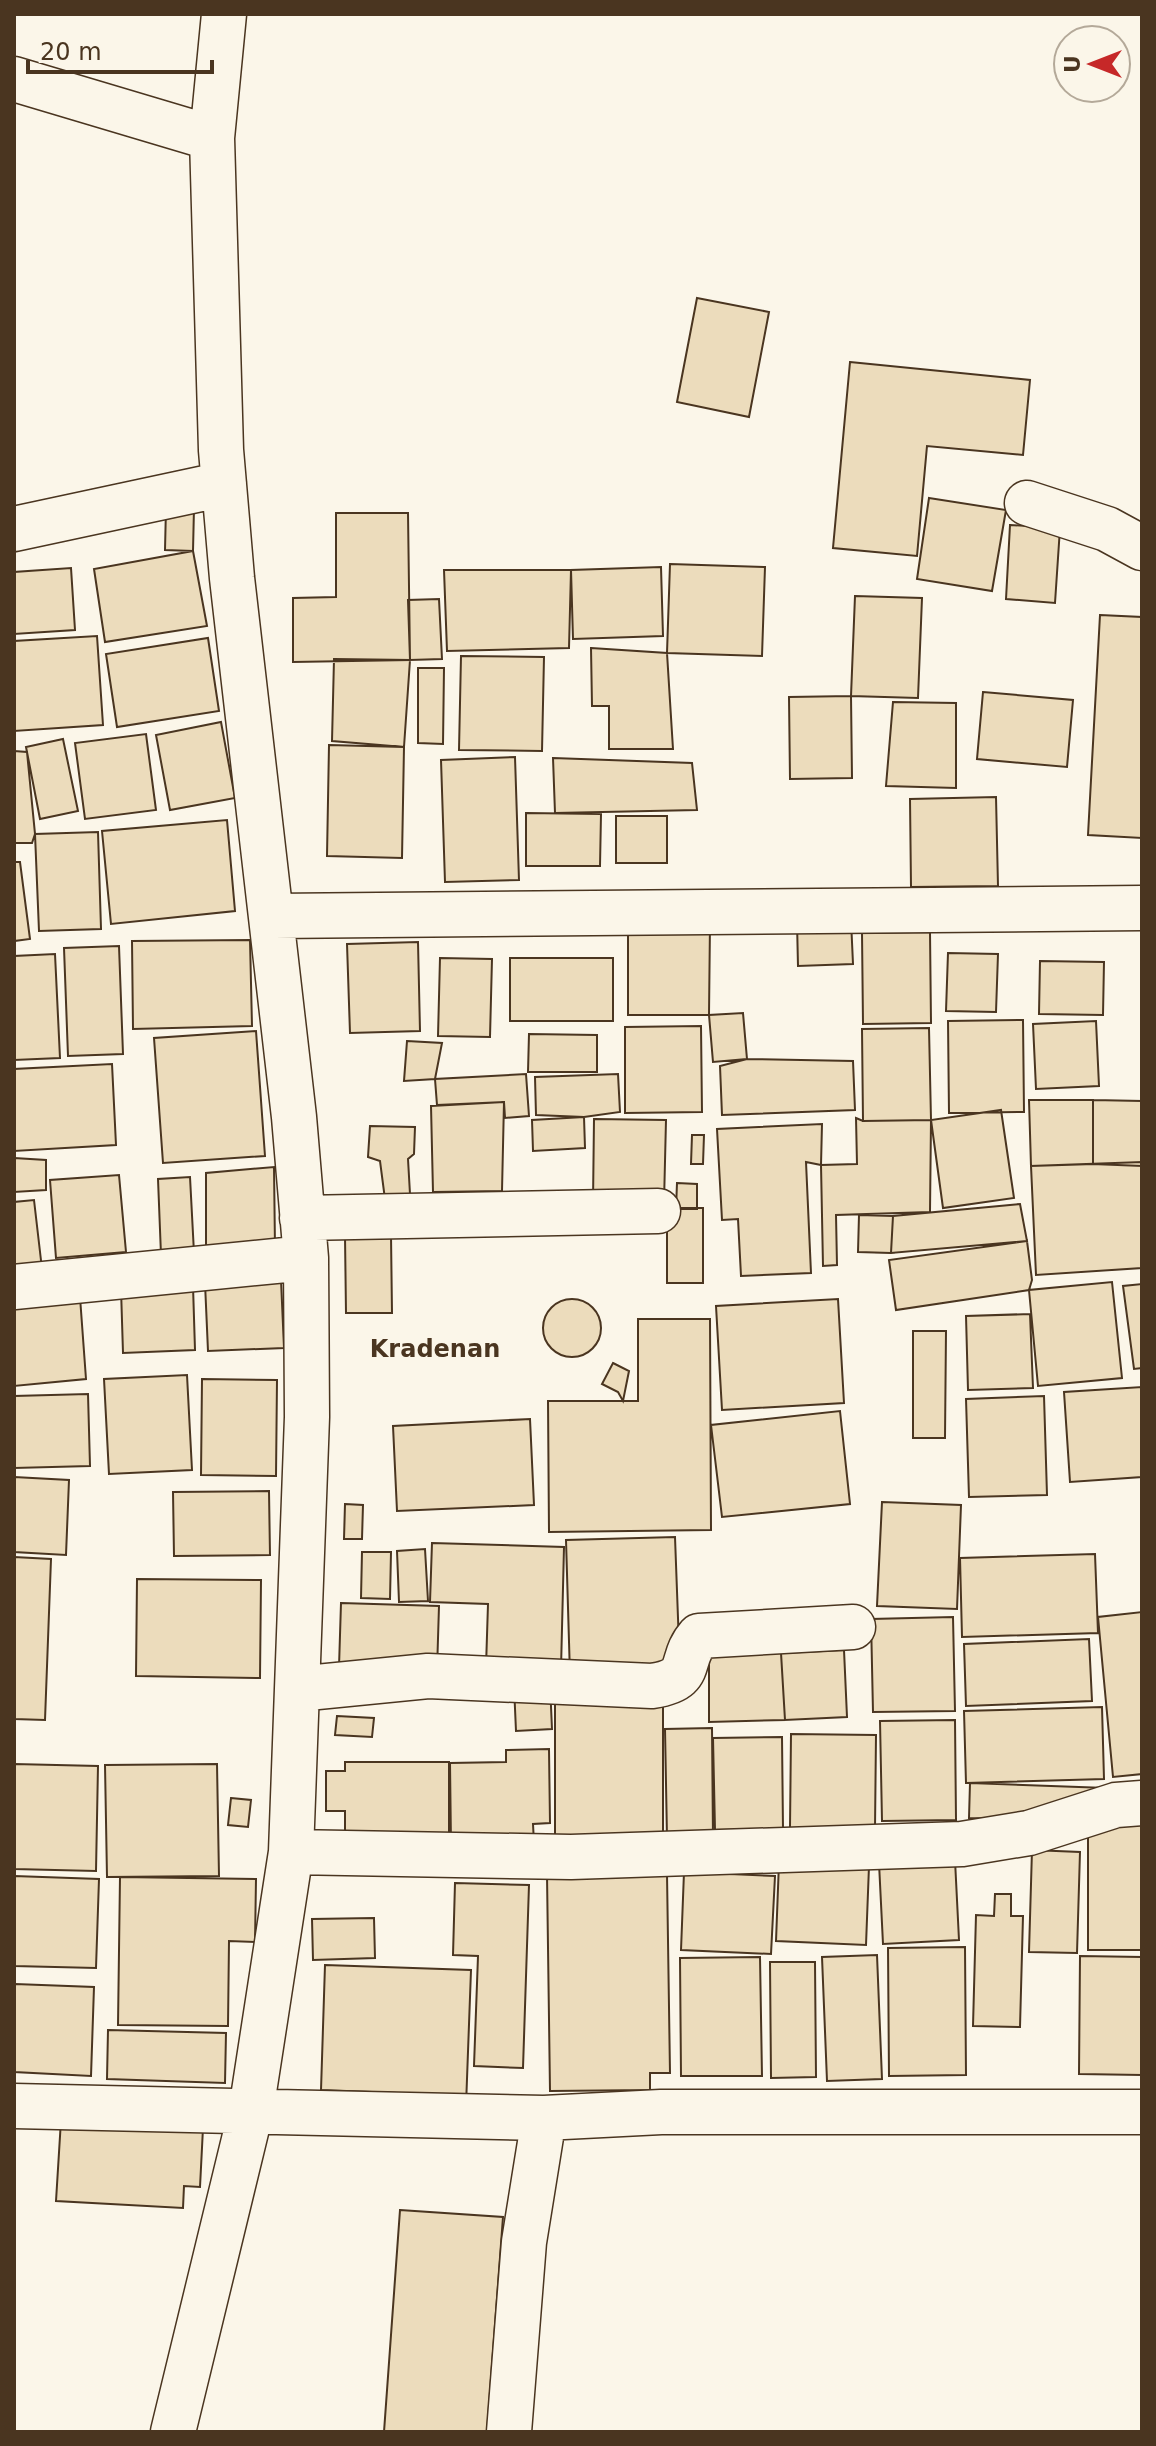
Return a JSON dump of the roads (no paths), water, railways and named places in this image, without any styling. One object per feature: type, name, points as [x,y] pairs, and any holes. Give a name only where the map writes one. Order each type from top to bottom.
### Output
[{"type":"street","points":[[173,2432],[251,2111],[291,1852],[307,1417],[304,1238],[274,916],[249,732],[224,484],[212,138],[224,14]]},
{"type":"street","points":[[14,79],[212,138]]},
{"type":"street","points":[[14,529],[224,484]]},
{"type":"street","points":[[1027,503],[1107,529],[1142,548]]},
{"type":"street","points":[[274,916],[1142,908]]},
{"type":"street","points":[[14,1287],[304,1238],[658,1211]]},
{"type":"street","points":[[297,1689],[428,1676],[652,1686],[674,1683],[681,1676],[699,1636],[853,1627]]},
{"type":"street","points":[[291,1852],[571,1857],[962,1844],[1029,1833],[1116,1805],[1142,1803]]},
{"type":"street","points":[[14,2106],[544,2118],[661,2112],[1142,2112]]},
{"type":"street","points":[[509,2432],[524,2242],[544,2118]]},
{"type":"district","name":"Kradenan","points":[[435,1349]]}]
